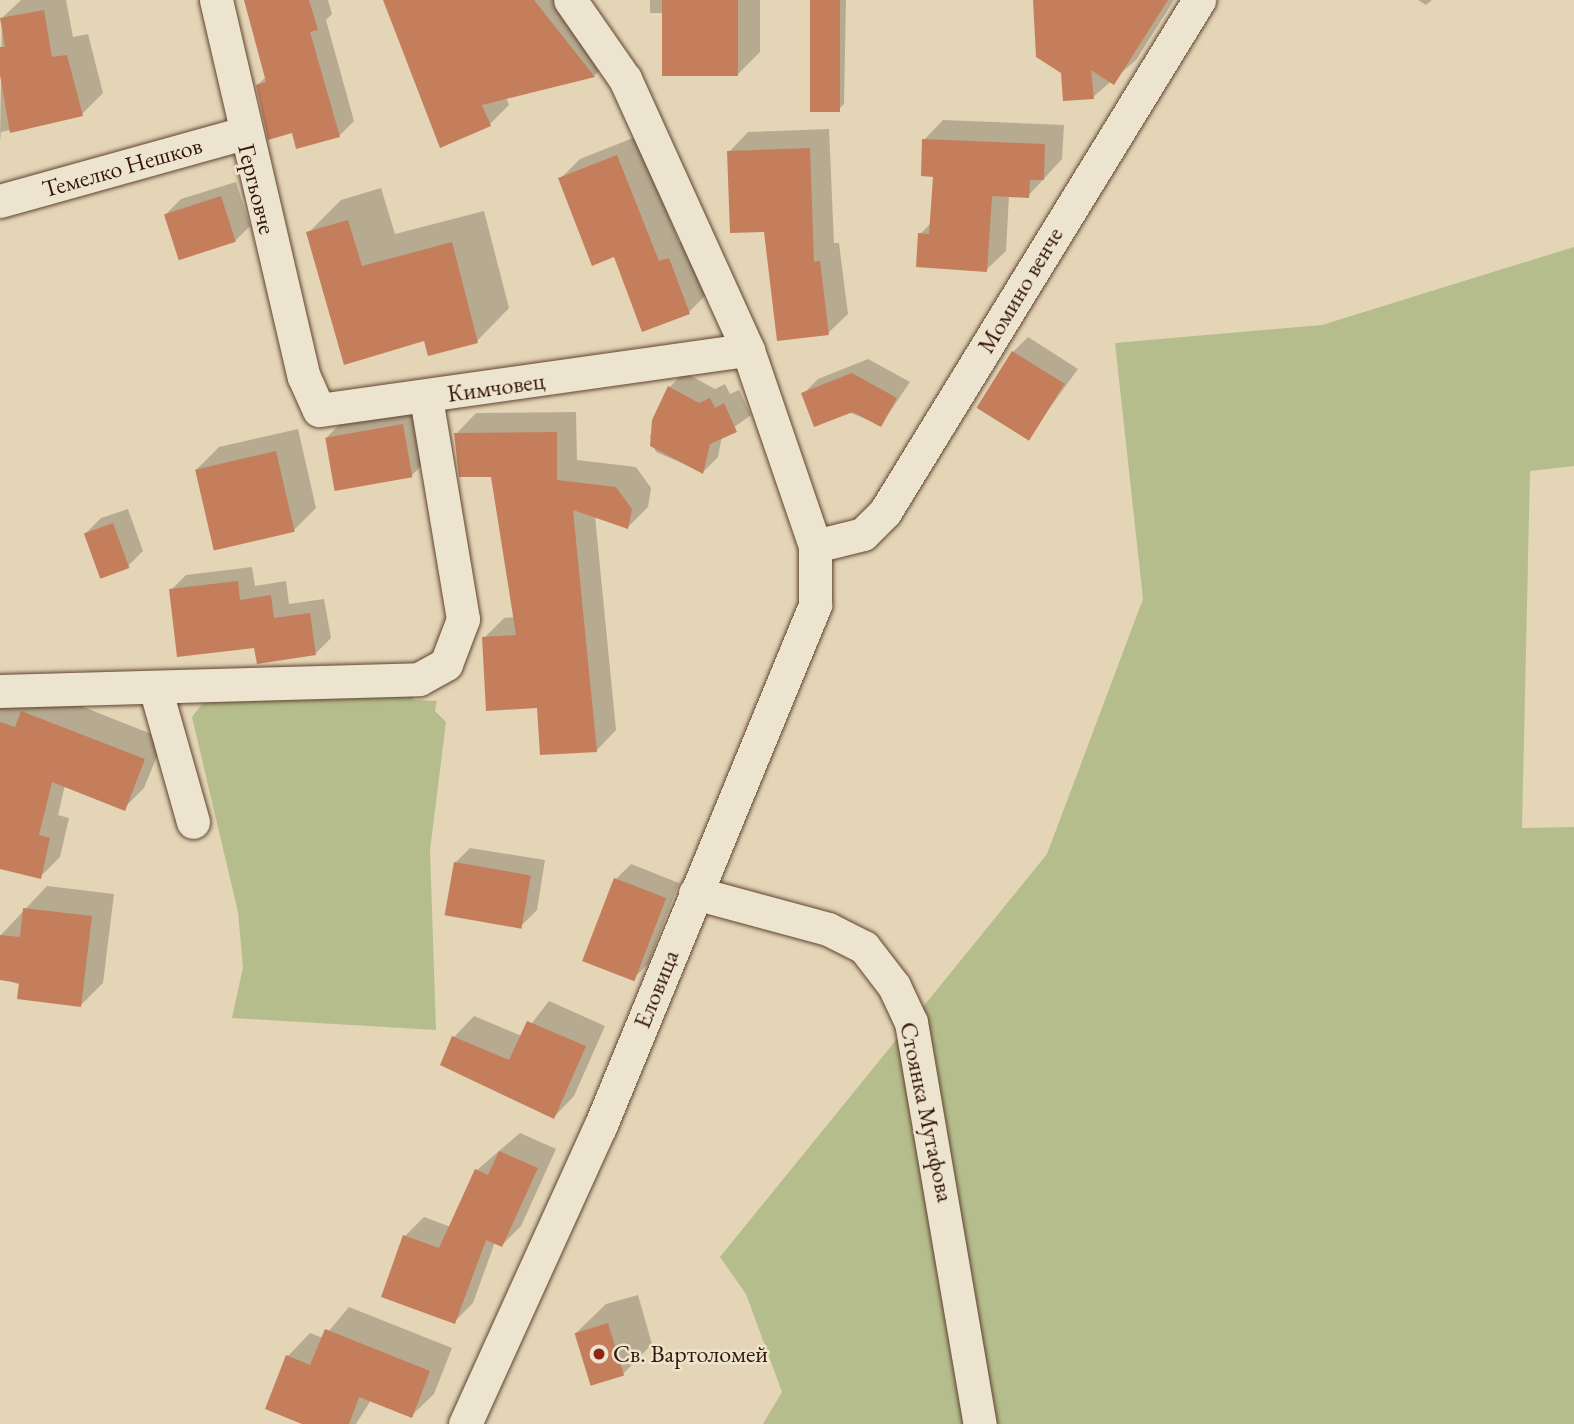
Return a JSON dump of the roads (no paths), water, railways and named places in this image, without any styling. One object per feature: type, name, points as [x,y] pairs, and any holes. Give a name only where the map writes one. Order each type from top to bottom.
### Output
[{"type":"street","name":"Гергьовче","points":[[216,0],[244,132],[304,377],[319,411],[426,397]]},
{"type":"street","points":[[570,0],[625,79],[748,350]]},
{"type":"street","name":"Момино венче","points":[[815,546],[863,534],[885,512],[1199,0]]},
{"type":"street","name":"Темелко Нешков","points":[[0,201],[244,132]]},
{"type":"street","name":"Кимчовец","points":[[0,691],[156,691],[419,679],[446,664],[463,619],[426,397],[748,350]]},
{"type":"street","name":"Еловица","points":[[465,1424],[600,1128],[815,605],[815,546],[748,350]]},
{"type":"street","points":[[156,691],[193,822]]},
{"type":"street","name":"Стоянка Мутафова","points":[[695,893],[828,929],[864,947],[894,986],[911,1021],[980,1424]]},
{"type":"place","name":"Св. Вартоломей","points":[[599,1354]]}]
